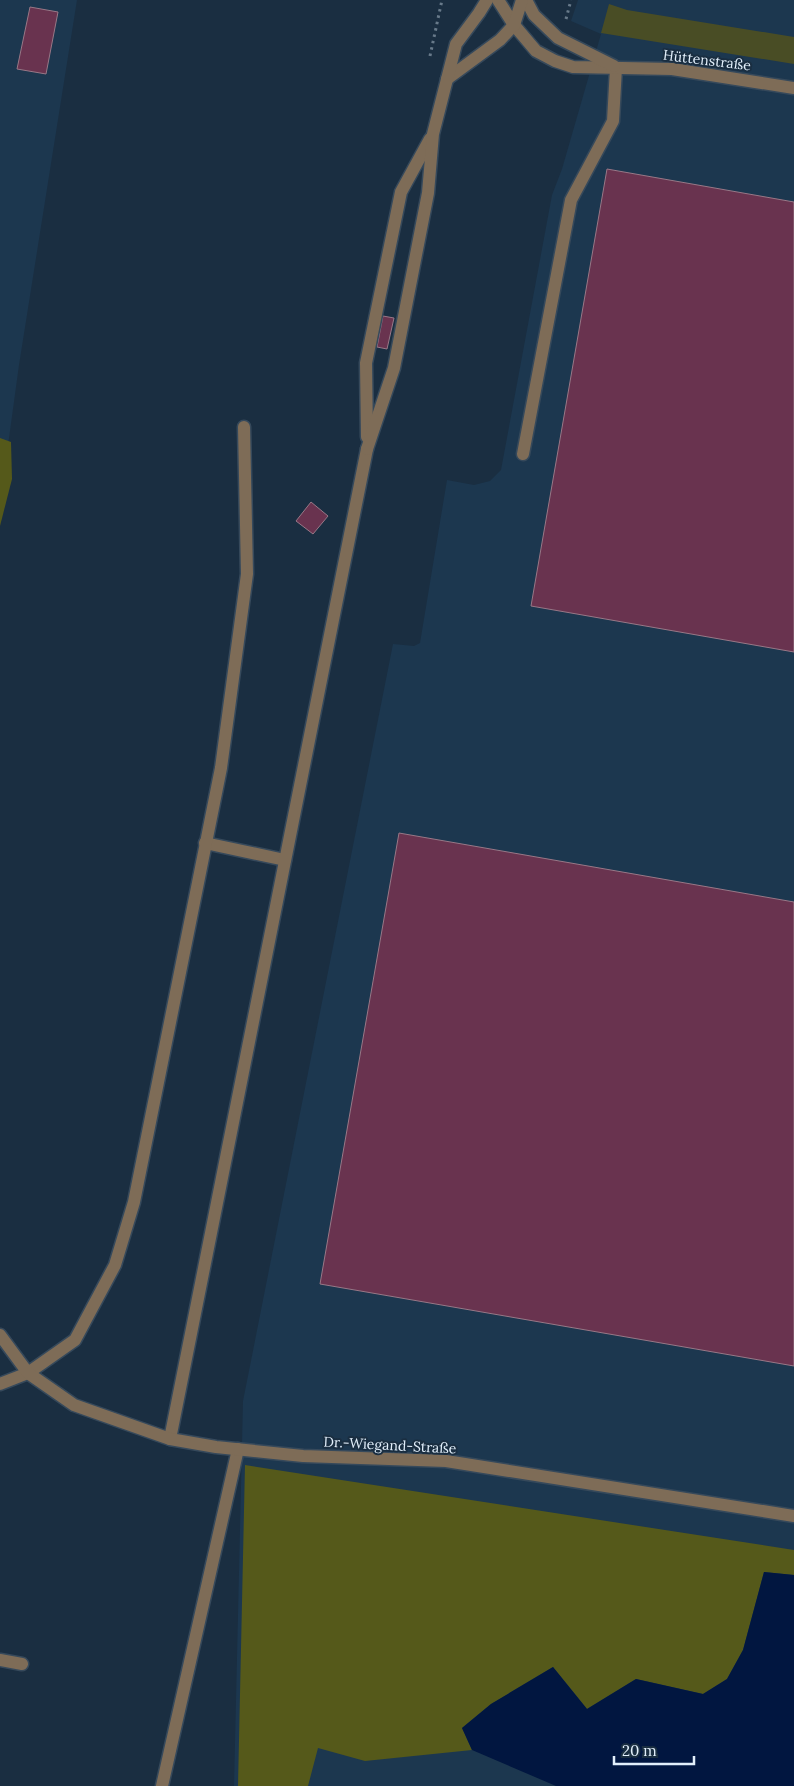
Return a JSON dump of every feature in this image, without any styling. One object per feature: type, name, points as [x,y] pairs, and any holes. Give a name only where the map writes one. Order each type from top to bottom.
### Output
[{"type":"street","points":[[170,1439],[367,449],[394,368],[428,193],[433,134],[456,44],[479,13],[486,0]]},
{"type":"street","name":"Hüttenstraße","points":[[498,0],[514,25],[536,51],[555,61],[573,67],[672,69],[794,88]]},
{"type":"street","points":[[447,78],[500,40],[514,25],[522,0]]},
{"type":"street","name":"Hüttenstraße","points":[[526,0],[534,14],[558,38],[616,68]]},
{"type":"street","points":[[523,454],[571,200],[613,121],[616,68]]},
{"type":"street","points":[[367,449],[366,363],[400,192],[433,134]]},
{"type":"street","points":[[0,1384],[28,1372],[75,1340],[115,1265],[134,1202],[220,768],[247,574],[244,427]]},
{"type":"street","points":[[205,843],[285,860]]},
{"type":"street","name":"Dr.-Wiegand-Straße","points":[[0,1334],[28,1372],[74,1405],[170,1439],[216,1447],[303,1456],[446,1461],[794,1516]]},
{"type":"street","points":[[162,1786],[238,1449]]},
{"type":"street","points":[[0,1660],[22,1664]]},
{"type":"shaded area","points":[[0,0],[77,0],[19,365],[0,504]]},
{"type":"shaded area","points":[[578,0],[794,0],[794,1786],[234,1786],[243,1401],[393,644],[414,646],[420,643],[447,480],[474,485],[490,481],[501,470],[552,195],[562,169],[601,34],[571,21]]},
{"type":"green space","points":[[609,4],[627,10],[794,37],[794,64],[601,33]]},
{"type":"green space","points":[[0,438],[11,442],[12,479],[0,526]]},
{"type":"green space","points":[[245,1465],[794,1550],[794,1575],[764,1572],[743,1650],[727,1679],[703,1694],[636,1679],[587,1709],[553,1667],[491,1704],[462,1728],[472,1750],[365,1761],[318,1748],[308,1786],[238,1786]]},
{"type":"water","points":[[764,1572],[794,1575],[794,1786],[556,1786],[472,1750],[462,1728],[491,1704],[553,1667],[587,1709],[636,1679],[703,1694],[727,1679],[743,1650]]},
{"type":"building","points":[[30,7],[58,12],[46,74],[17,69]]},
{"type":"building","points":[[607,169],[794,202],[794,652],[531,606]]},
{"type":"building","points":[[383,316],[394,318],[387,349],[377,347]]},
{"type":"building","points":[[311,502],[328,516],[313,534],[296,521]]},
{"type":"building","points":[[399,833],[794,902],[794,1366],[320,1284]]}]
